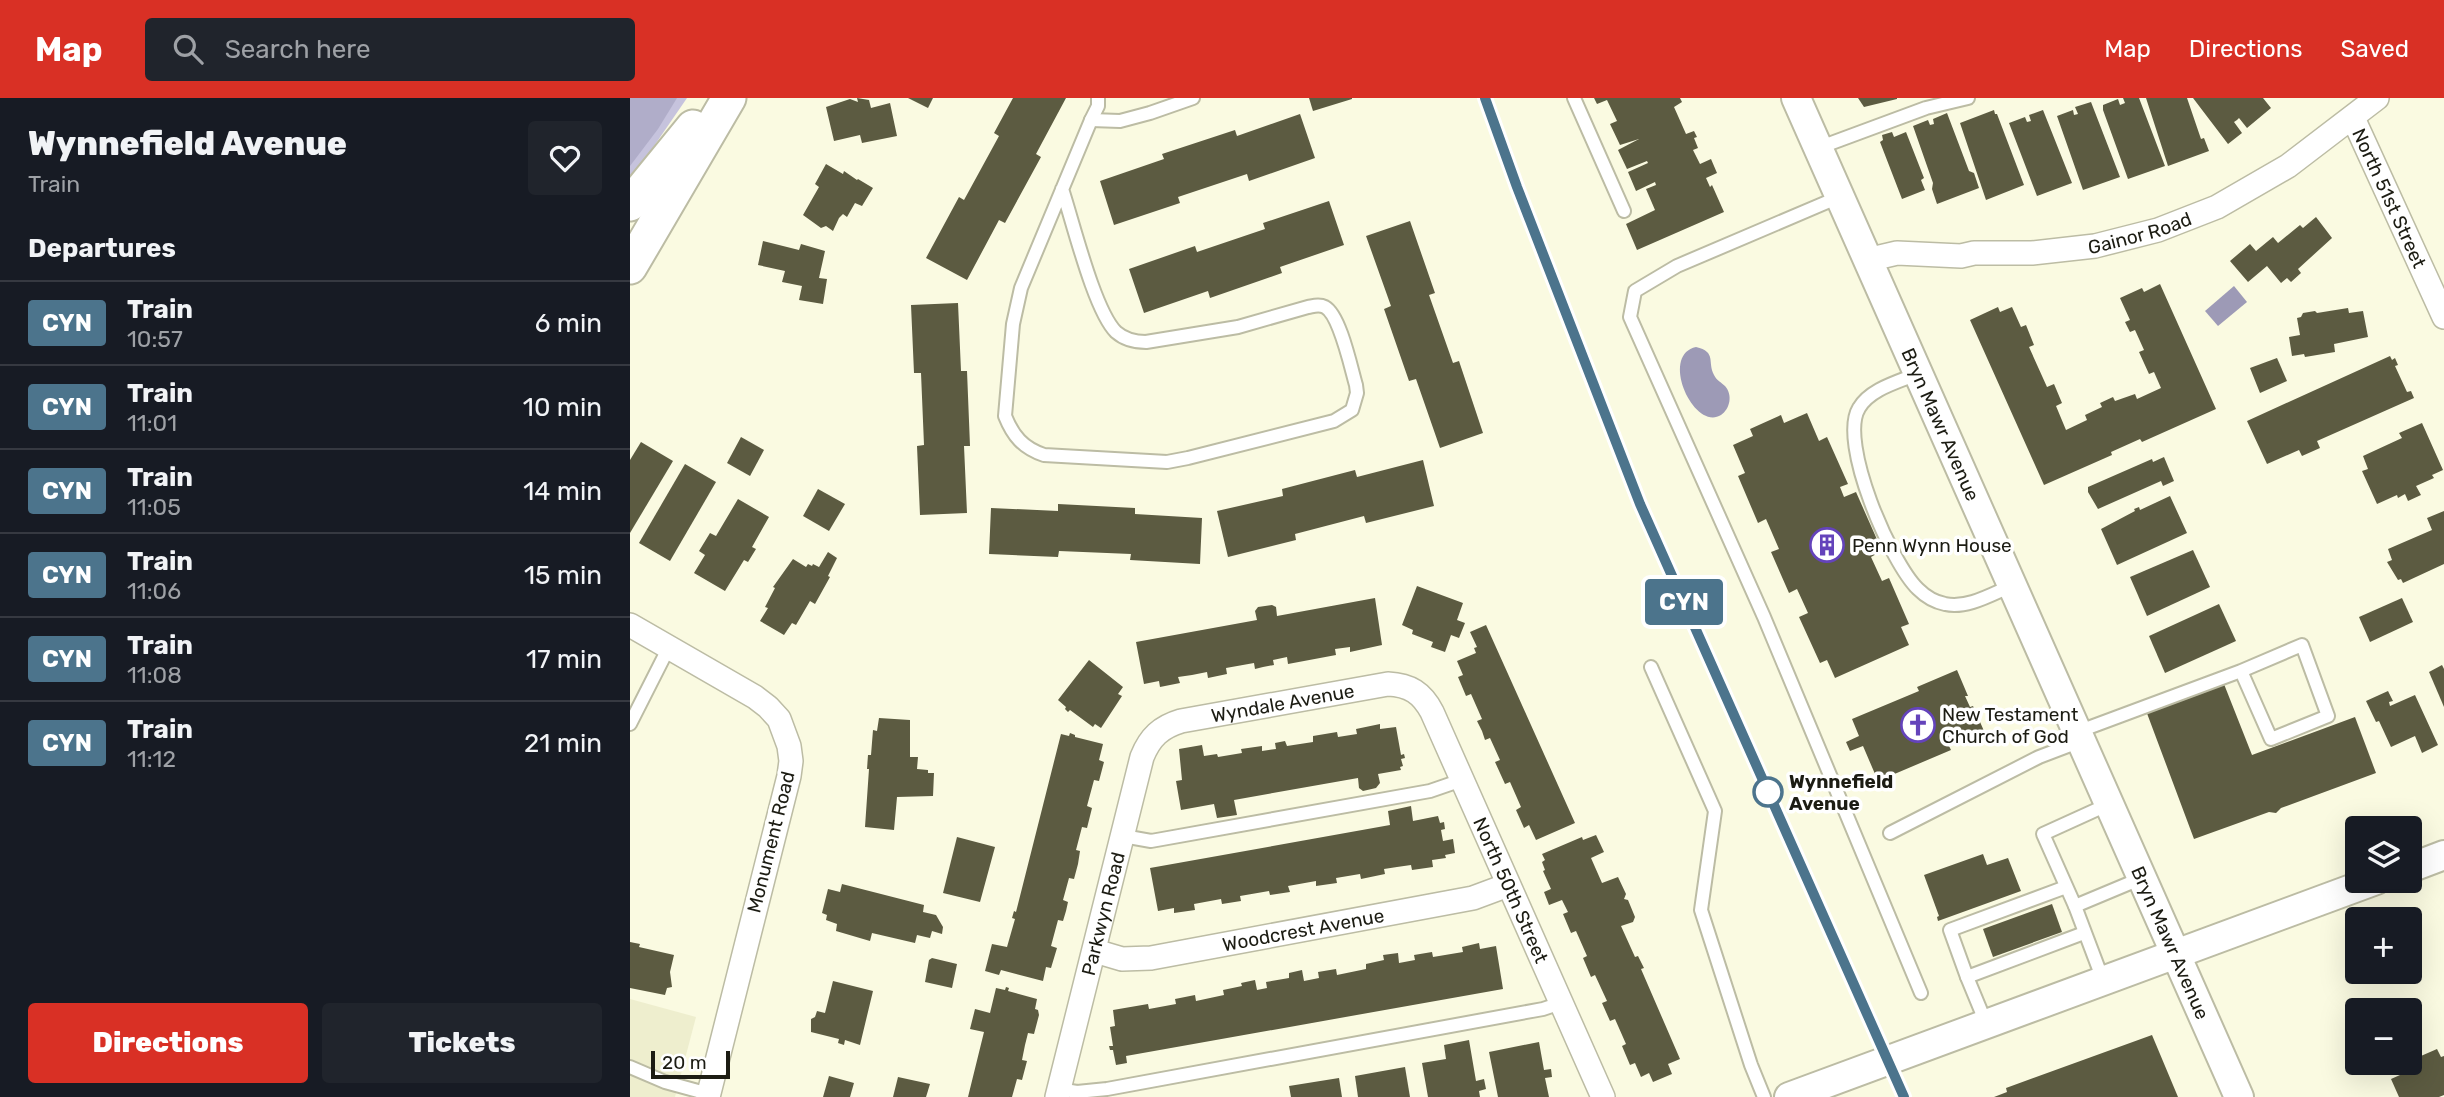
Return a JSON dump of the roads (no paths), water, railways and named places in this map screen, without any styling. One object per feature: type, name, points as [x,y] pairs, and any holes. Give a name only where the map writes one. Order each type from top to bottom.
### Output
[{"type":"main road","points":[[630,204],[716,98]]},
{"type":"main road","points":[[630,267],[729,98]]},
{"type":"street","name":"Bryn Mawr Avenue","points":[[1796,98],[2239,1097]]},
{"type":"street","name":"Gainor Road","points":[[1867,260],[1897,253],[1961,256],[1974,253],[2032,253],[2095,246],[2158,230],[2217,207],[2288,166],[2377,98]]},
{"type":"street","name":"North 51st Street","points":[[2353,118],[2444,317]]},
{"type":"street","name":"Monument Road","points":[[630,625],[768,707],[785,731],[791,761],[708,1096]]},
{"type":"street","name":"Wyndale Avenue","points":[[1156,733],[1181,721],[1377,685],[1397,685],[1413,689]]},
{"type":"street","name":"North 50th Street","points":[[1413,689],[1427,703],[1603,1097]]},
{"type":"street","name":"Parkwyn Road","points":[[1057,1093],[1142,757],[1156,733]]},
{"type":"street","points":[[2422,863],[2444,855]]},
{"type":"street","name":"Woodcrest Avenue","points":[[1095,951],[1122,959],[1151,958],[1473,898],[1508,885]]},
{"type":"street","points":[[1789,1097],[2345,891]]},
{"type":"lane","points":[[1062,189],[1098,303],[1116,332],[1135,342],[1146,342],[1238,327],[1319,305],[1326,307],[1337,323],[1356,385],[1357,393],[1352,410],[1334,421],[1167,462],[1044,454],[1031,451],[1020,443],[1005,416],[1013,324],[1021,288],[1062,189],[1091,120],[1098,106],[1098,98]]},
{"type":"lane","points":[[1091,120],[1120,121],[1193,98]]},
{"type":"lane","points":[[1574,98],[1624,211]]},
{"type":"lane","points":[[1818,148],[1926,108],[1968,98]]},
{"type":"lane","points":[[1839,197],[1677,266],[1635,291],[1630,317],[1764,617],[1922,993]]},
{"type":"lane","points":[[1917,374],[1866,398],[1854,419],[1854,447],[1867,493],[1906,574],[1918,589],[1931,599],[1956,605],[1970,603],[2011,586]]},
{"type":"lane","points":[[1890,833],[2079,737],[2302,645],[2328,716],[2271,739],[2241,671]]},
{"type":"lane","points":[[630,724],[669,648]]},
{"type":"lane","points":[[1651,667],[1715,811],[1701,910],[1764,1097]]},
{"type":"lane","points":[[1123,836],[1151,841],[1430,791],[1462,780]]},
{"type":"lane","points":[[2104,980],[2076,906],[2043,834],[2109,804]]},
{"type":"lane","points":[[2076,906],[2142,878]]},
{"type":"lane","points":[[1986,1023],[1950,930],[2016,912],[2066,887]]},
{"type":"lane","points":[[1967,977],[2029,948],[2084,933]]},
{"type":"lane","points":[[1057,1093],[1107,1089],[1531,1011],[1561,1003]]},
{"type":"lane","points":[[630,1067],[708,1096]]},
{"type":"railway","points":[[1485,98],[1640,504],[1904,1097]]},
{"type":"train","name":"CYN","points":[[1485,98],[1640,504],[1904,1097]]},
{"type":"place","name":"Penn Wynn House","points":[[1827,545]]},
{"type":"place","name":"New Testament Church of God","points":[[1918,725]]},
{"type":"place","name":"Wynnefield Avenue","points":[[1768,792]]}]
